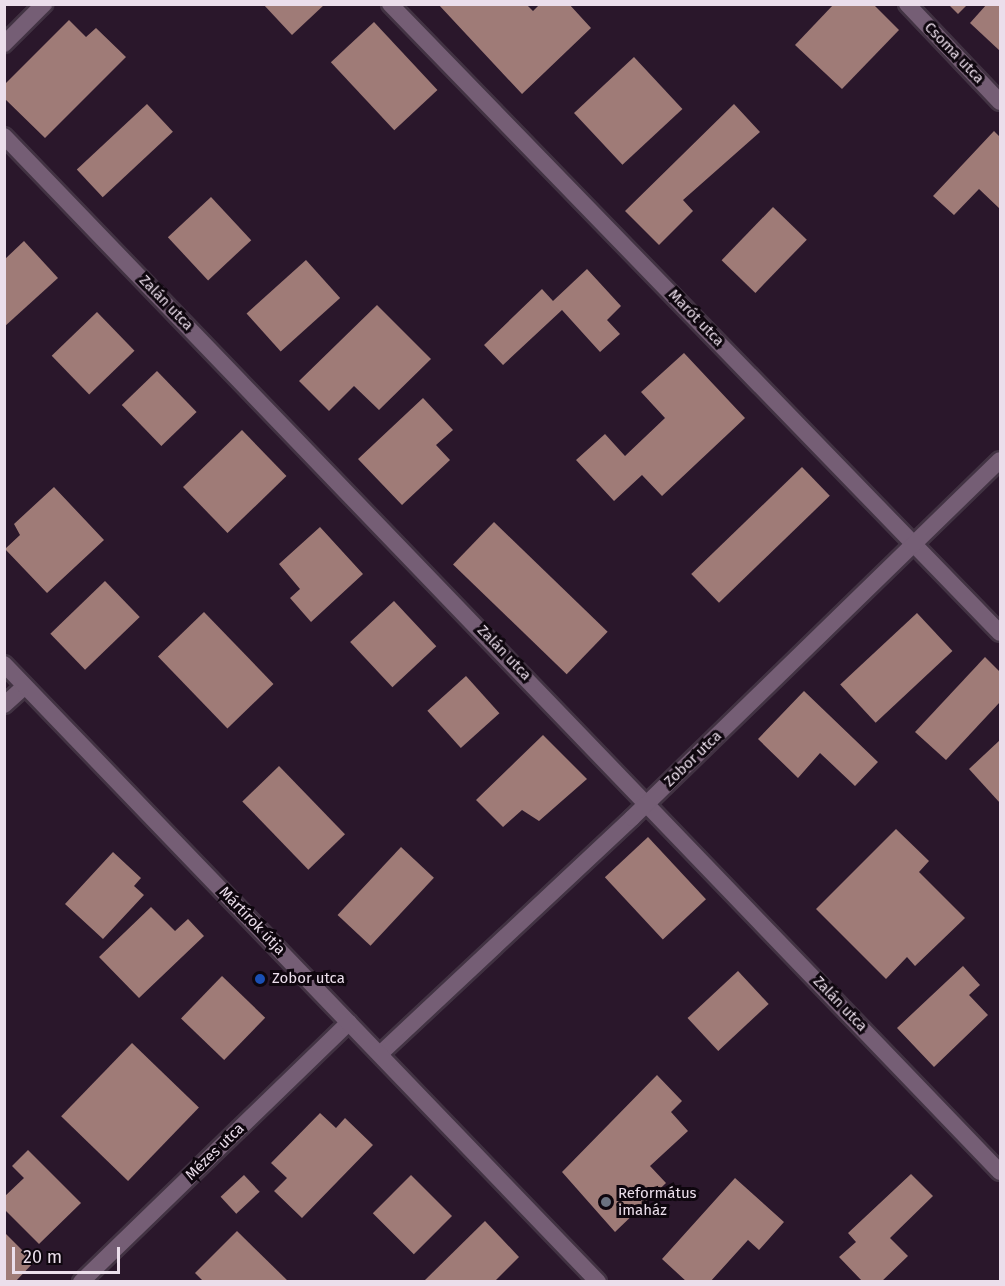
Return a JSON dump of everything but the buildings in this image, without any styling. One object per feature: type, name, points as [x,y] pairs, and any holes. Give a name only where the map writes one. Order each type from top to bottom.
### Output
[{"type":"street","points":[[4,44],[44,4]]},
{"type":"street","name":"Marót utca","points":[[390,4],[1000,633]]},
{"type":"street","name":"Csoma utca","points":[[907,4],[1000,102]]},
{"type":"street","name":"Zalán utca","points":[[4,136],[648,802],[1000,1172]]},
{"type":"street","name":"Zobor utca","points":[[381,1053],[648,802],[1000,460]]},
{"type":"street","name":"Mártírok útja","points":[[4,664],[381,1053],[598,1281]]},
{"type":"street","points":[[4,705],[25,686]]},
{"type":"street","name":"Mézes utca","points":[[81,1281],[350,1022]]},
{"type":"place","name":"Zobor utca","points":[[260,979]]},
{"type":"place","name":"Református imaház","points":[[606,1202]]}]
